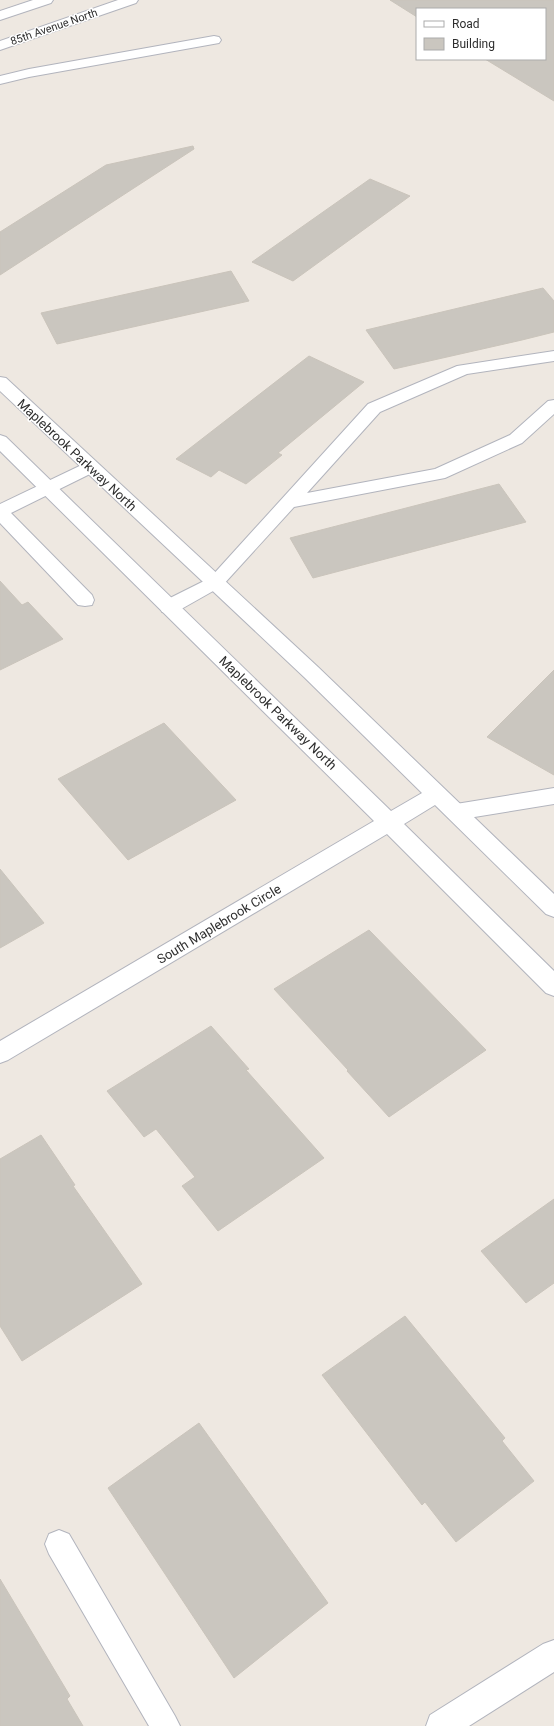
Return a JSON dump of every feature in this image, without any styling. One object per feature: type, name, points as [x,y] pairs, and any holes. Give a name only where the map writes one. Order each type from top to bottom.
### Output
[{"type":"street","points":[[0,16],[46,0]]},
{"type":"street","name":"85th Avenue North","points":[[0,46],[131,0]]},
{"type":"street","name":"Maplebrook Parkway North","points":[[0,382],[90,467],[216,582],[554,908]]},
{"type":"street","name":"Maplebrook Parkway North","points":[[0,441],[554,986]]},
{"type":"street","name":"South Maplebrook Circle","points":[[0,1053],[437,794]]},
{"type":"street","points":[[441,1726],[554,1655]]},
{"type":"lane","points":[[0,80],[29,73],[214,40]]},
{"type":"lane","points":[[169,607],[216,582],[374,408],[463,370],[554,356]]},
{"type":"lane","points":[[289,502],[439,474],[516,439],[554,405]]},
{"type":"lane","points":[[85,600],[0,511],[90,467]]},
{"type":"lane","points":[[456,812],[554,796]]},
{"type":"lane","points":[[59,1544],[165,1726]]},
{"type":"building","points":[[390,0],[554,0],[554,101],[487,60],[546,60],[546,8],[416,8],[416,16]]},
{"type":"building","points":[[193,146],[194,149],[0,275],[0,232],[106,165]]},
{"type":"building","points":[[370,179],[410,196],[293,281],[252,262]]},
{"type":"building","points":[[231,271],[249,301],[57,344],[41,313]]},
{"type":"building","points":[[543,288],[554,301],[554,332],[522,340],[394,369],[366,330]]},
{"type":"building","points":[[309,356],[364,382],[278,453],[282,455],[246,484],[219,470],[211,477],[176,459]]},
{"type":"building","points":[[499,484],[526,522],[313,578],[290,538]]},
{"type":"building","points":[[0,581],[22,605],[28,602],[63,639],[0,670]]},
{"type":"building","points":[[554,670],[554,775],[487,737]]},
{"type":"building","points":[[164,723],[236,800],[128,860],[58,779]]},
{"type":"building","points":[[0,869],[44,923],[0,948]]},
{"type":"building","points":[[369,930],[486,1050],[389,1117],[274,989]]},
{"type":"building","points":[[211,1026],[249,1069],[246,1070],[324,1158],[218,1231],[182,1186],[195,1177],[156,1129],[144,1137],[107,1091]]},
{"type":"building","points":[[41,1135],[75,1185],[73,1186],[142,1284],[22,1361],[0,1326],[0,1159]]},
{"type":"building","points":[[554,1199],[554,1283],[526,1303],[481,1251]]},
{"type":"building","points":[[405,1316],[505,1438],[502,1441],[534,1481],[456,1542],[425,1502],[422,1505],[322,1375]]},
{"type":"building","points":[[199,1423],[328,1603],[234,1678],[108,1488]]},
{"type":"building","points":[[0,1579],[70,1696],[67,1699],[83,1726],[0,1726]]}]
